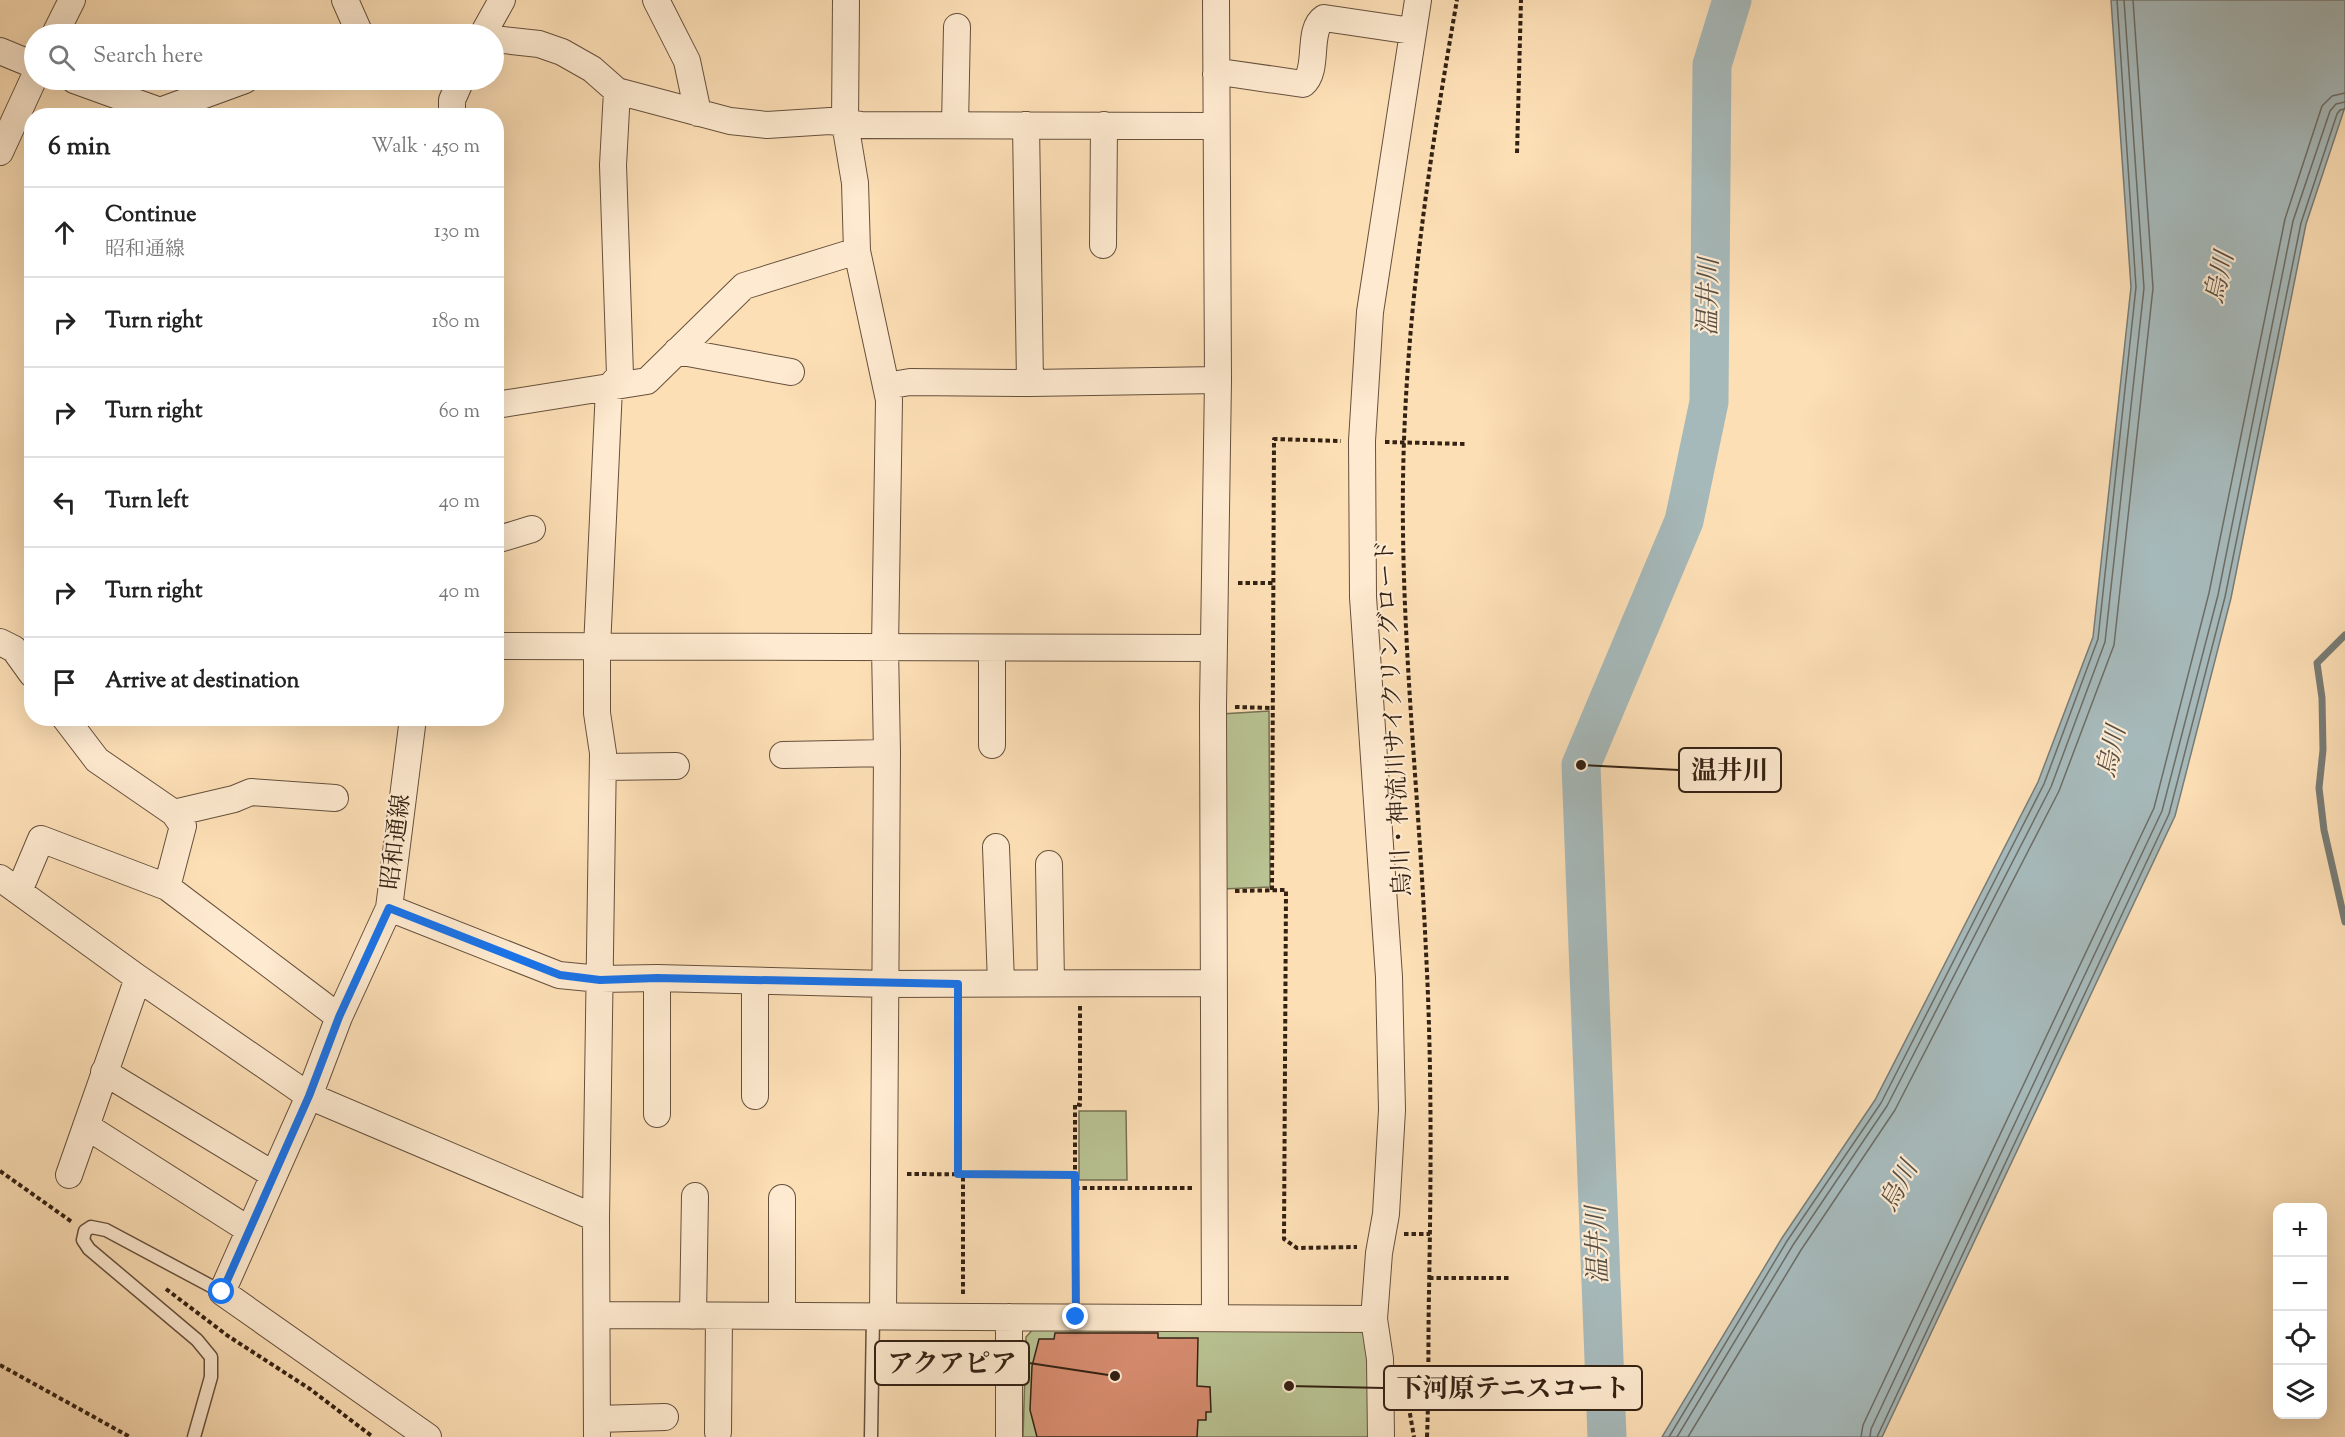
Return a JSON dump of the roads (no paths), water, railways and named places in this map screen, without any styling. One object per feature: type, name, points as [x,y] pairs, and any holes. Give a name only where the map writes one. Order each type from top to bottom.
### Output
[{"type":"street","points":[[60,24],[72,0]]},
{"type":"street","points":[[345,0],[356,24]]},
{"type":"street","points":[[489,24],[502,0]]},
{"type":"street","points":[[656,0],[687,61],[698,113]]},
{"type":"street","points":[[846,0],[845,123],[855,183],[857,251],[889,400],[885,648],[886,984],[878,1316]]},
{"type":"street","points":[[1215,1318],[1213,707],[1218,380],[1216,0]]},
{"type":"street","points":[[1381,1437],[1380,1359],[1374,1319],[1389,1240],[1386,1214],[1392,1110],[1390,988],[1363,597],[1362,441],[1370,312],[1418,0]]},
{"type":"street","points":[[1216,74],[1227,73],[1303,84],[1308,80],[1310,72],[1317,26],[1324,18],[1412,31]]},
{"type":"street","points":[[955,125],[957,27]]},
{"type":"street","points":[[504,40],[539,44],[562,52],[592,69],[617,91],[730,121],[767,125],[830,121],[955,125],[1216,126]]},
{"type":"street","points":[[0,51],[24,61]]},
{"type":"street","points":[[0,152],[28,90]]},
{"type":"street","points":[[100,90],[148,108]]},
{"type":"street","points":[[174,108],[220,90]]},
{"type":"street","points":[[452,108],[452,100],[456,90]]},
{"type":"street","points":[[617,91],[613,165],[620,375],[609,388],[597,648],[597,713],[603,767],[596,1218],[597,1428],[665,1417]]},
{"type":"street","points":[[1026,125],[1030,383]]},
{"type":"street","points":[[1103,245],[1104,125]]},
{"type":"street","points":[[504,404],[647,381],[744,286],[857,251]]},
{"type":"street","points":[[677,351],[791,372]]},
{"type":"street","points":[[886,386],[910,382],[1218,380]]},
{"type":"street","points":[[504,538],[532,529]]},
{"type":"street","points":[[0,642],[14,649],[24,663]]},
{"type":"street","points":[[504,646],[1214,648]]},
{"type":"street","points":[[992,649],[992,745]]},
{"type":"street","points":[[71,726],[97,760],[174,813],[183,826],[167,887]]},
{"type":"street","name":"昭和通線","points":[[222,1292],[309,1096],[339,1017],[389,908],[412,726]]},
{"type":"street","points":[[783,755],[887,753]]},
{"type":"street","points":[[603,767],[676,766]]},
{"type":"street","points":[[174,813],[234,799],[251,792],[334,798]]},
{"type":"street","points":[[339,1017],[167,887],[41,839],[10,884],[138,978],[309,1096],[596,1218]]},
{"type":"street","points":[[996,847],[1001,983]]},
{"type":"street","points":[[1049,864],[1051,983]]},
{"type":"street","points":[[389,908],[560,975],[600,980],[657,978],[886,984],[1213,982]]},
{"type":"street","points":[[69,1175],[138,978]]},
{"type":"street","points":[[657,978],[657,1114]]},
{"type":"street","points":[[755,981],[755,1096]]},
{"type":"street","points":[[104,1072],[274,1175]]},
{"type":"street","points":[[86,1126],[249,1230]]},
{"type":"street","points":[[693,1316],[695,1196]]},
{"type":"street","points":[[782,1198],[782,1316]]},
{"type":"street","points":[[222,1292],[428,1437]]},
{"type":"street","points":[[597,1315],[1374,1319]]},
{"type":"street","points":[[718,1432],[719,1316]]},
{"type":"street","points":[[1009,1317],[1009,1437]]},
{"type":"lane","points":[[194,1437],[212,1377],[210,1358],[197,1340],[89,1249],[83,1240],[85,1231],[91,1227],[106,1230],[222,1292]]},
{"type":"lane","points":[[872,1437],[878,1316]]},
{"type":"water","name":"烏川","points":[[2111,0],[2345,0],[2345,107],[2306,224],[2231,598],[2175,816],[1882,1437],[1662,1437],[1782,1238],[1875,1100],[2038,782],[2093,637],[2131,287]]},
{"type":"waterway","name":"温井川","points":[[1607,1437],[1581,765],[1684,521],[1709,402],[1712,65],[1732,0]]},
{"type":"waterway","points":[[2345,635],[2317,663],[2322,698],[2323,750],[2319,788],[2324,830],[2345,922]]},
{"type":"place","name":"温井川","points":[[1581,765]]},
{"type":"place","name":"アクアピア","points":[[1115,1376]]},
{"type":"place","name":"下河原テニスコート","points":[[1289,1386]]}]
